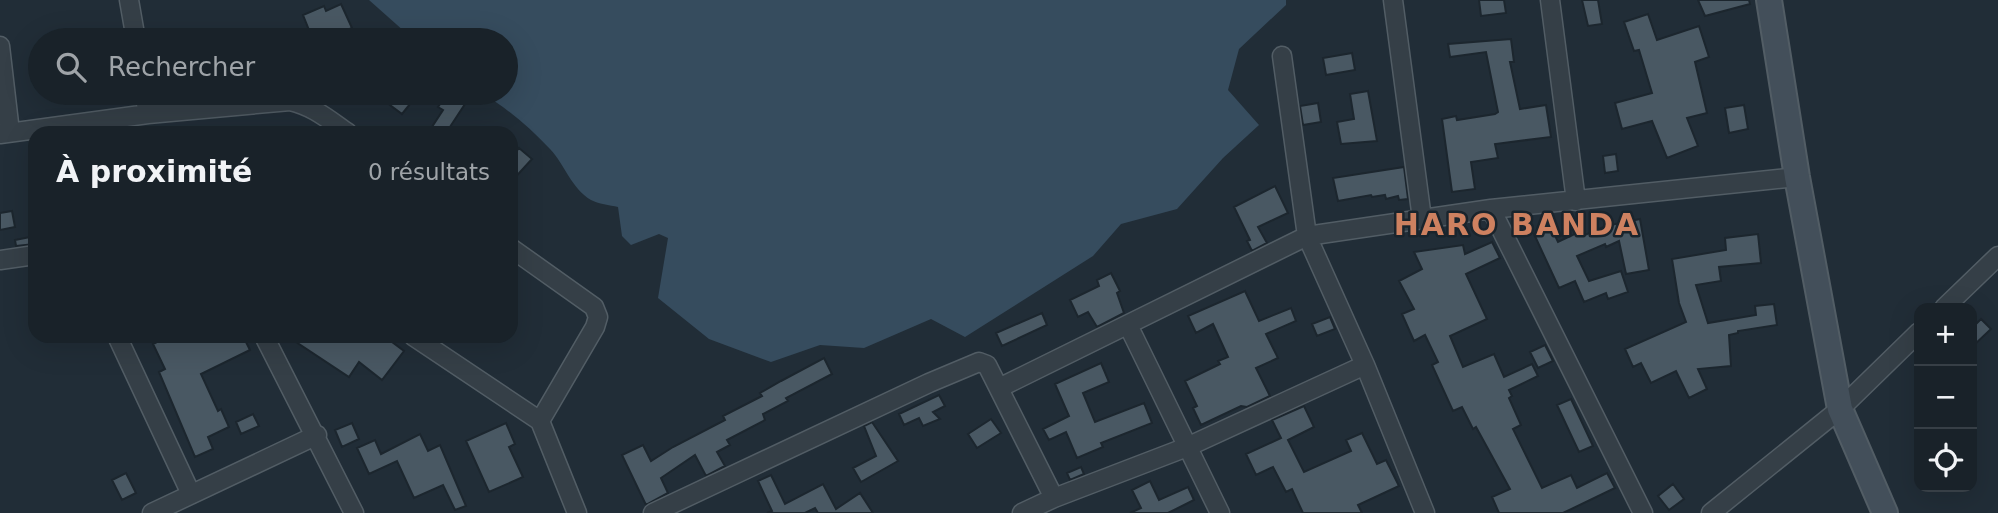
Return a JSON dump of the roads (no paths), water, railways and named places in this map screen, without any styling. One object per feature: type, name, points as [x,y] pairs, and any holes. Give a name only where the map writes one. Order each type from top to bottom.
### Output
[{"type":"street","points":[[130,0],[134,28]]},
{"type":"street","points":[[1393,0],[1422,219]]},
{"type":"street","points":[[1550,0],[1576,201]]},
{"type":"street","points":[[1769,0],[1797,177],[1840,409],[1885,513]]},
{"type":"street","points":[[0,46],[5,133],[28,130]]},
{"type":"street","points":[[1282,56],[1307,236],[1365,365],[1425,513]]},
{"type":"street","points":[[146,105],[148,114]]},
{"type":"street","points":[[58,126],[246,105]]},
{"type":"street","points":[[307,105],[338,126]]},
{"type":"street","points":[[999,388],[1307,236],[1491,209],[1797,177]]},
{"type":"street","points":[[1491,209],[1643,513]]},
{"type":"street","points":[[518,253],[594,307],[598,317],[595,327],[541,421]]},
{"type":"street","points":[[0,260],[28,256]]},
{"type":"street","points":[[1949,303],[1998,256]]},
{"type":"street","points":[[1128,325],[1220,513]]},
{"type":"street","points":[[1711,513],[1840,409],[1914,337]]},
{"type":"street","points":[[120,343],[191,494]]},
{"type":"street","points":[[268,343],[317,435],[354,513]]},
{"type":"street","points":[[424,343],[541,421],[577,513]]},
{"type":"street","points":[[653,513],[973,363],[987,365],[1054,498]]},
{"type":"street","points":[[1022,513],[1187,447],[1365,365]]},
{"type":"street","points":[[152,513],[317,435]]},
{"type":"water","points":[[369,0],[1286,0],[1286,5],[1239,49],[1228,90],[1259,125],[1223,158],[1177,209],[1121,224],[1093,256],[965,337],[931,319],[864,348],[820,345],[771,362],[709,339],[658,298],[668,238],[659,234],[631,245],[622,236],[618,207],[594,201],[584,195],[542,141],[499,105],[518,105],[518,28],[400,28]]},
{"type":"district","name":"HARO BANDA","points":[[1517,225]]}]
